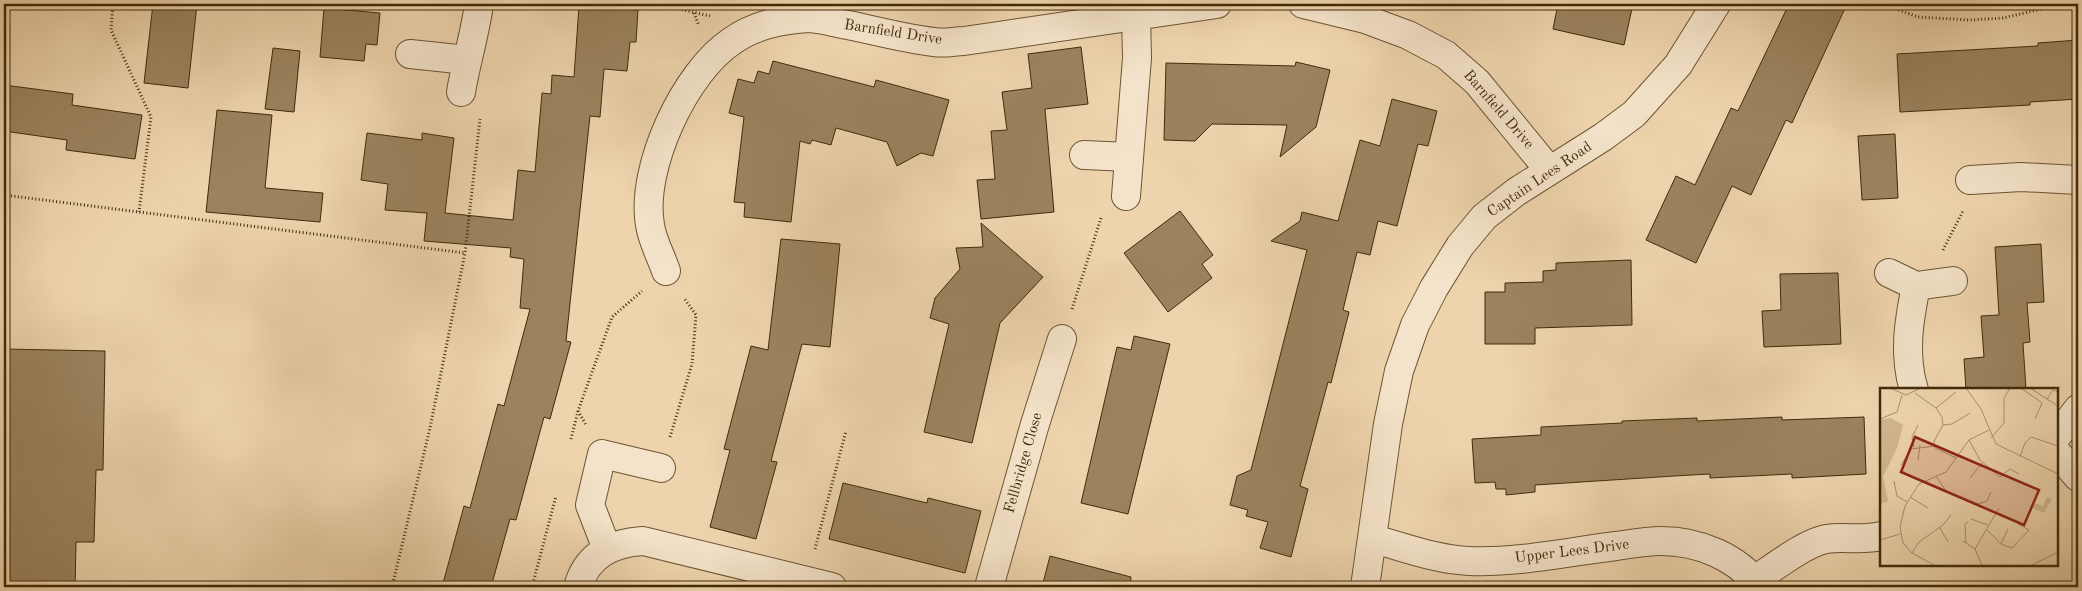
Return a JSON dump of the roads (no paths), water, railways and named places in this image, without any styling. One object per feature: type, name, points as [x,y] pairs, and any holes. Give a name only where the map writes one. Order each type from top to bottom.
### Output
[{"type":"street","points":[[461,92],[476,28],[479,4]]},
{"type":"street","name":"Barnfield Drive","points":[[666,271],[650,225],[650,188],[663,141],[674,114],[704,67],[731,41],[757,27],[782,20],[810,18],[936,43],[964,41],[1136,14],[1216,4]]},
{"type":"street","name":"Barnfield Drive","points":[[1303,4],[1365,19],[1408,35],[1446,54],[1477,82],[1549,170]]},
{"type":"street","name":"Captain Lees Road","points":[[1365,587],[1388,424],[1399,371],[1415,325],[1449,263],[1460,246],[1484,217],[1549,170],[1602,137],[1634,114],[1678,66],[1716,4]]},
{"type":"street","points":[[1126,196],[1138,58],[1136,14]]},
{"type":"street","points":[[410,54],[467,60]]},
{"type":"street","points":[[1084,155],[1129,157]]},
{"type":"street","points":[[1975,180],[2021,177],[2078,180]]},
{"type":"street","points":[[1889,273],[1920,285],[1953,281]]},
{"type":"street","points":[[1914,388],[1908,353],[1908,330],[1920,285]]},
{"type":"street","name":"Fellbridge Close","points":[[990,587],[1034,424],[1062,339]]},
{"type":"street","points":[[2057,436],[2078,409]]},
{"type":"street","points":[[2057,453],[2078,477]]},
{"type":"street","points":[[607,549],[590,505],[602,454],[661,468]]},
{"type":"street","points":[[1757,584],[1799,551],[1826,539],[1867,539],[1880,536]]},
{"type":"street","name":"Upper Lees Drive","points":[[1373,539],[1446,558],[1467,561],[1503,560],[1660,541],[1687,543],[1712,551],[1735,562],[1757,584]]},
{"type":"street","points":[[578,587],[588,565],[607,549],[624,542],[643,541],[832,587]]}]
